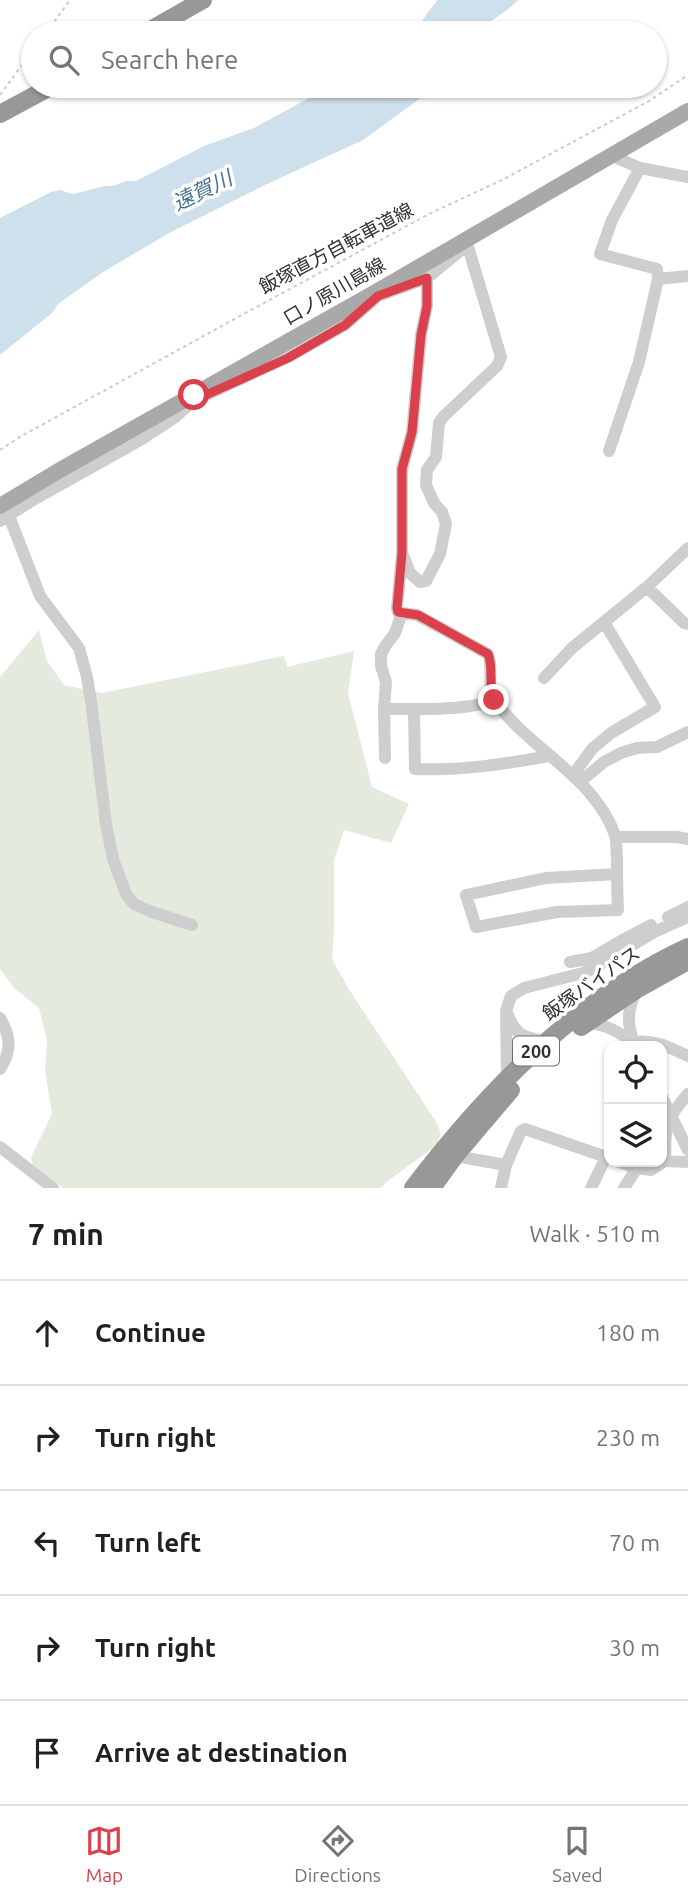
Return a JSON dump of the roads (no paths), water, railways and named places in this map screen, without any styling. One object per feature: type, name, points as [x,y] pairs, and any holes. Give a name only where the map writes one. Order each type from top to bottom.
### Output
[{"type":"highway","points":[[166,21],[203,0]]},
{"type":"highway","points":[[0,114],[30,98]]},
{"type":"highway","name":"飯塚バイパス","points":[[413,1188],[448,1142],[507,1078],[546,1041],[618,986],[688,947]]},
{"type":"highway","name":"200","points":[[432,1188],[455,1156],[516,1085],[552,1051],[636,990],[688,961]]},
{"type":"main road","name":"口ノ原川島線","points":[[3,514],[70,464],[467,243],[610,155],[688,111]]},
{"type":"street","points":[[610,155],[640,168],[688,177]]},
{"type":"street","points":[[609,451],[639,362],[658,279],[657,269],[600,254],[612,220],[640,168]]},
{"type":"street","points":[[377,294],[427,278],[467,243],[500,357],[498,366],[443,417],[439,424],[436,457],[427,470],[426,485],[446,524],[440,554],[426,581],[420,582],[410,573],[402,553]]},
{"type":"street","points":[[658,279],[688,276]]},
{"type":"street","points":[[427,278],[427,306],[421,335],[412,432],[402,469],[402,553],[398,612],[418,615],[488,654],[494,700],[527,736],[576,778],[598,803],[616,837],[617,873],[618,910],[557,912],[475,927],[466,895],[546,878],[617,873]]},
{"type":"street","points":[[3,514],[40,596],[79,648],[91,701],[110,847],[126,894],[134,904],[192,925]]},
{"type":"street","points":[[544,678],[572,648],[647,587],[688,548]]},
{"type":"street","points":[[647,587],[688,624]]},
{"type":"street","points":[[385,758],[386,682],[382,654],[395,633],[402,613]]},
{"type":"street","points":[[576,778],[592,749],[611,733],[655,707],[604,622]]},
{"type":"street","points":[[384,709],[483,705],[494,700]]},
{"type":"street","points":[[414,709],[415,769],[490,767],[550,756]]},
{"type":"street","points":[[576,778],[621,753],[638,748],[657,747],[688,732]]},
{"type":"street","points":[[616,837],[688,839]]},
{"type":"street","points":[[570,962],[592,958],[688,907]]},
{"type":"street","points":[[507,1078],[506,1012],[511,996],[524,988],[583,973],[654,932],[688,917]]},
{"type":"street","points":[[633,1041],[628,1017],[629,1006],[636,990]]},
{"type":"street","points":[[506,1012],[512,1027],[520,1034],[530,1039],[546,1041]]},
{"type":"street","points":[[0,1018],[7,1029],[9,1042],[7,1058],[0,1069]]},
{"type":"street","points":[[587,1023],[613,1028],[630,1041]]},
{"type":"street","points":[[667,1046],[688,1056]]},
{"type":"street","points":[[688,1094],[667,1121],[688,1150]]},
{"type":"street","points":[[501,1188],[506,1165],[521,1130],[525,1129],[604,1157]]},
{"type":"street","points":[[0,1147],[53,1188]]},
{"type":"street","points":[[455,1156],[506,1165]]},
{"type":"street","points":[[667,1161],[688,1162]]},
{"type":"street","points":[[591,1188],[604,1165]]},
{"type":"street","points":[[634,1167],[651,1170],[656,1167]]},
{"type":"street","points":[[624,1188],[637,1168]]},
{"type":"water","points":[[438,0],[518,0],[491,21],[421,21]]},
{"type":"water","name":"遠賀川","points":[[309,98],[421,98],[363,140],[171,232],[103,272],[58,304],[52,313],[0,355],[0,218],[51,192],[60,190],[73,194],[136,181],[204,146],[254,128]]}]
